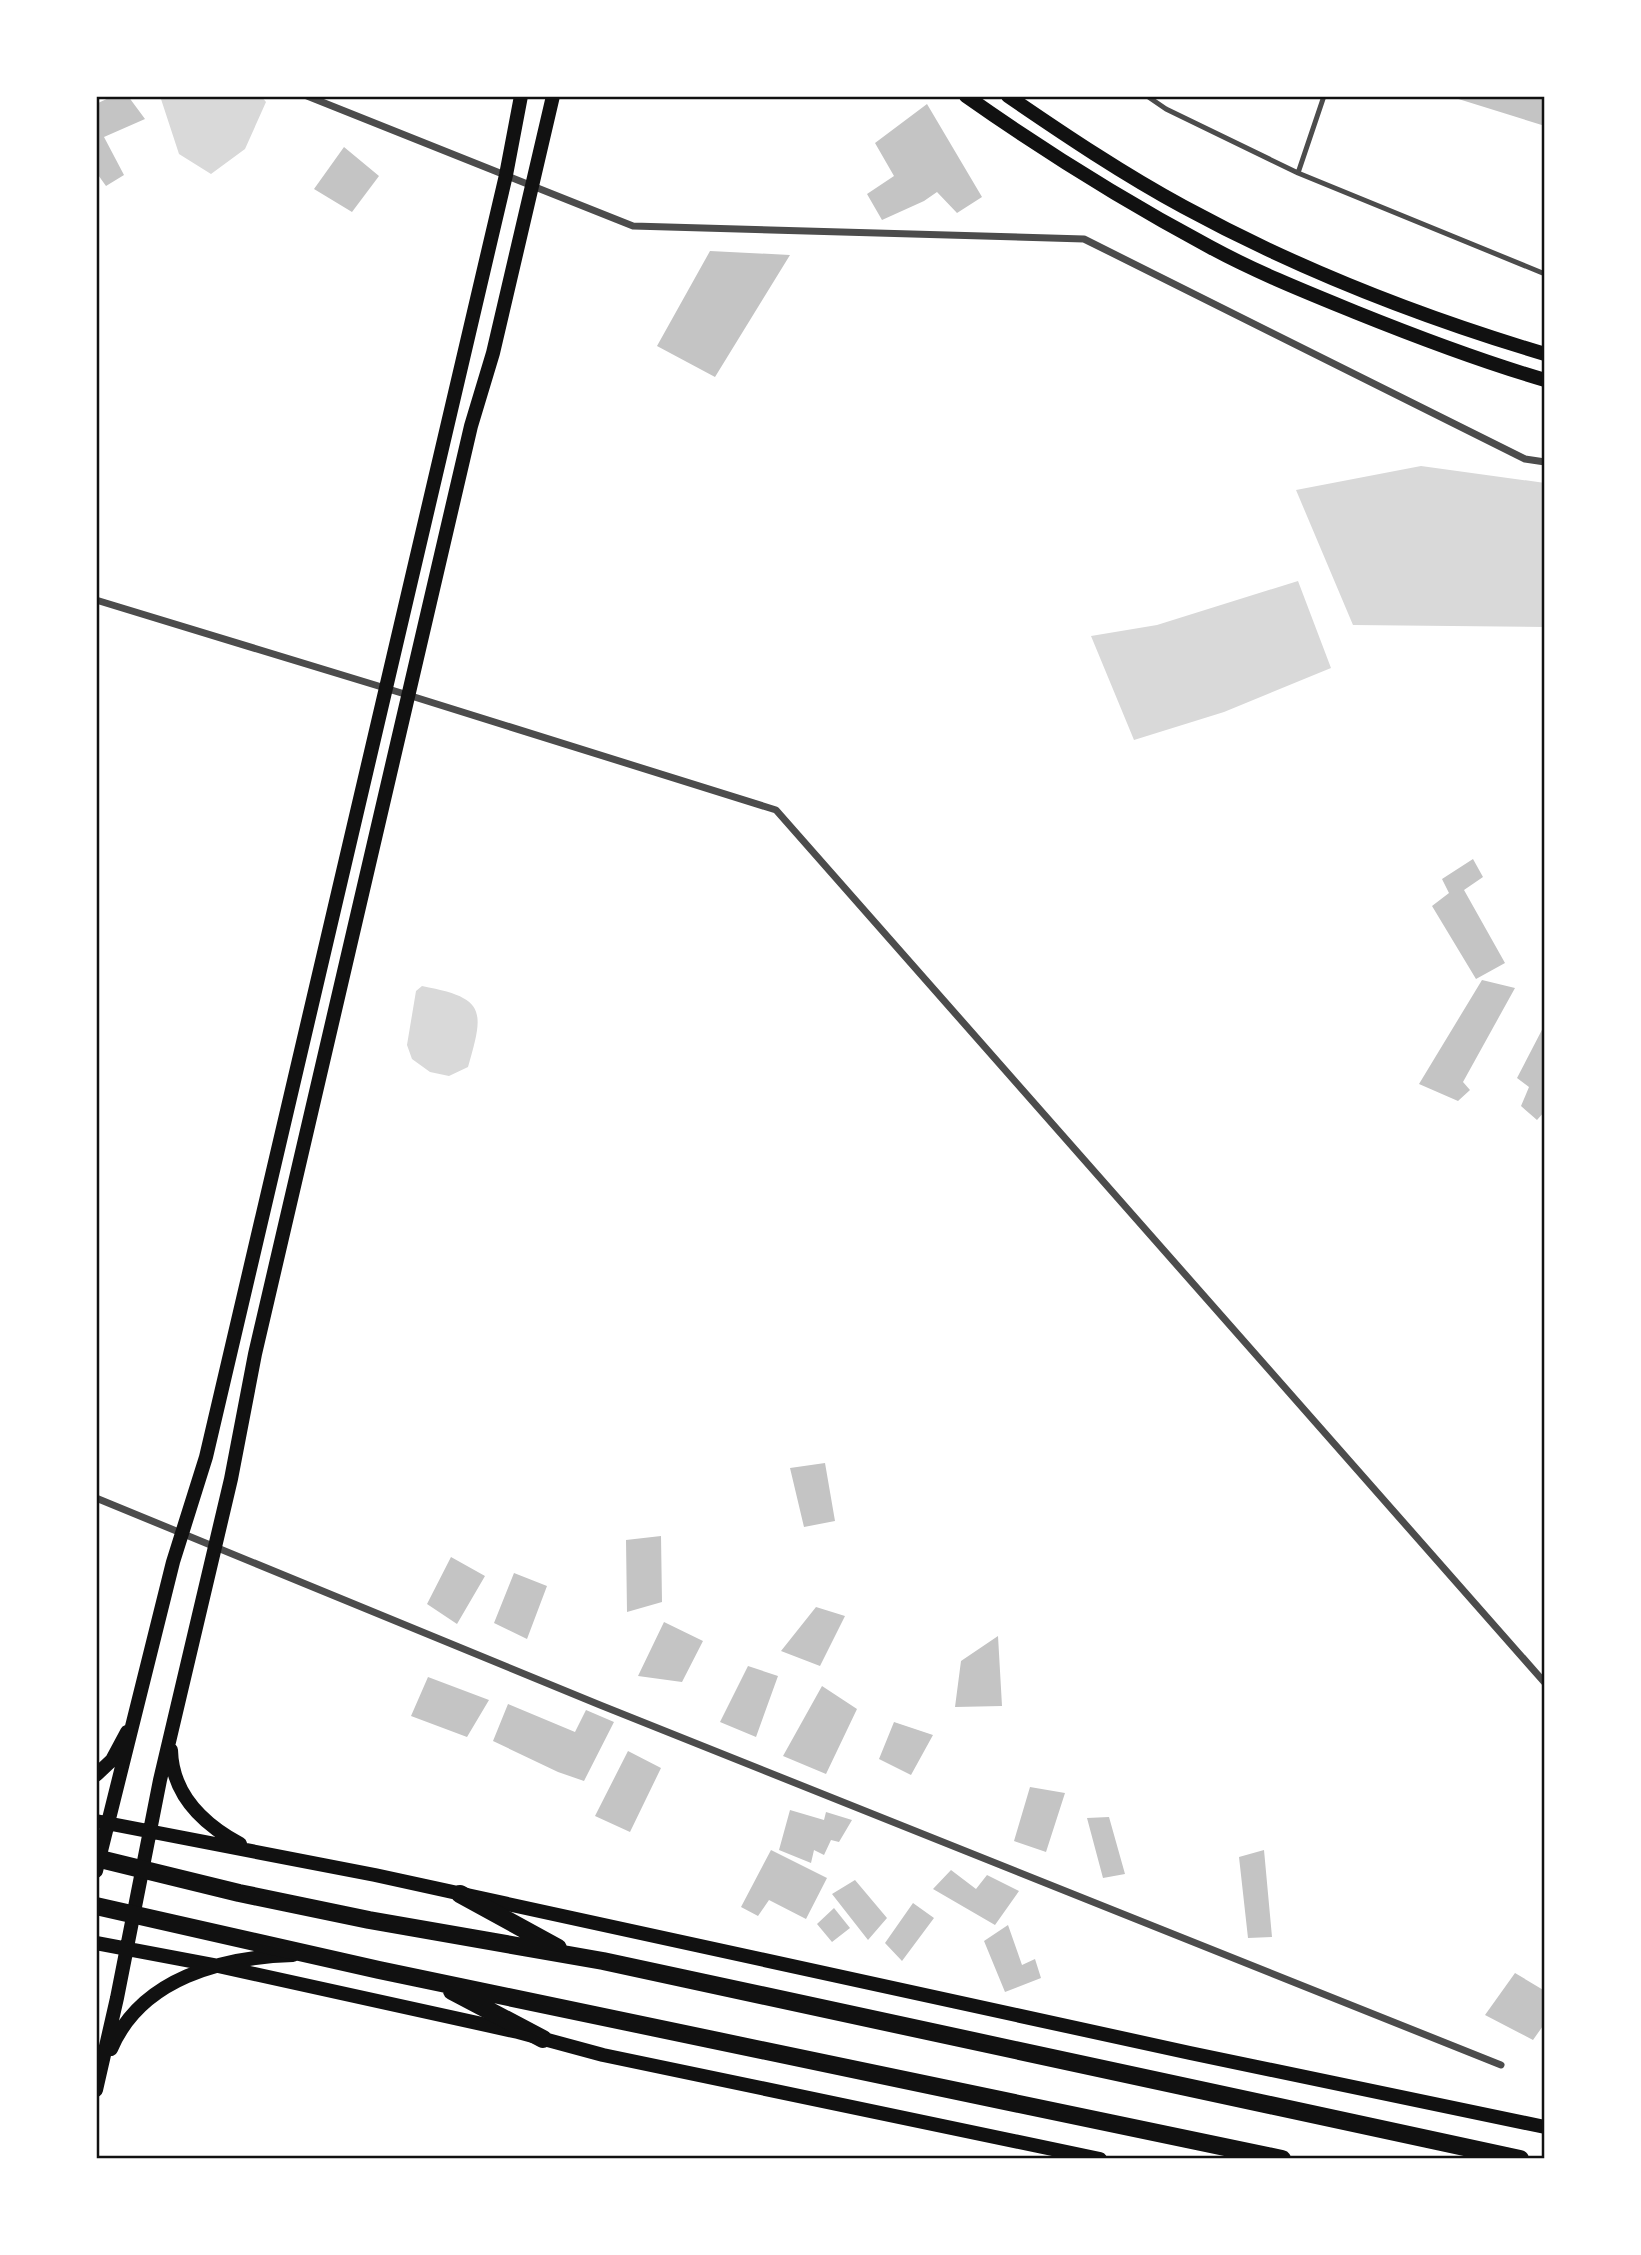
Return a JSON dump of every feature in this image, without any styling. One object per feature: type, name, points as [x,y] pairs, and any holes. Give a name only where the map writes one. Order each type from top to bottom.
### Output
[{"type":"main road","points":[[521,96],[506,175],[206,1457],[182,1533],[139,1705],[102,1822],[97,1863],[143,1870],[369,1920],[570,1955],[1520,2159]]},
{"type":"main road","points":[[98,2083],[171,1735],[231,1479],[258,1340],[471,426],[493,353],[553,96]]},
{"type":"main road","points":[[966,96],[1095,180],[1212,248],[1448,349],[1545,380]]},
{"type":"main road","points":[[1008,96],[1065,135],[1184,206],[1286,258],[1399,304],[1545,354]]},
{"type":"main road","points":[[96,1775],[112,1760],[139,1705]]},
{"type":"main road","points":[[171,1735],[175,1778],[195,1811],[226,1836],[265,1853]]},
{"type":"main road","points":[[102,1822],[460,1894],[1190,2053],[1545,2127]]},
{"type":"main road","points":[[460,1894],[570,1955]]},
{"type":"main road","points":[[96,1906],[307,1954],[1282,2159]]},
{"type":"main road","points":[[96,1943],[218,1966],[603,2055],[1100,2159]]},
{"type":"main road","points":[[98,2083],[114,2042],[148,2000],[169,1983],[218,1966],[250,1959],[307,1954]]},
{"type":"main road","points":[[431,1980],[543,2039]]},
{"type":"street","points":[[307,96],[633,226],[1084,239],[1525,459],[1545,462]]},
{"type":"street","points":[[96,600],[776,810],[1545,1684]]},
{"type":"street","points":[[96,1498],[600,1705],[1501,2065]]},
{"type":"lane","points":[[1147,96],[1166,110],[1298,173],[1545,274]]},
{"type":"lane","points":[[1298,173],[1324,96]]},
{"type":"shaded area","points":[[160,96],[261,96],[266,102],[245,149],[211,174],[179,154]]},
{"type":"shaded area","points":[[1421,466],[1545,483],[1545,627],[1353,625],[1296,490]]},
{"type":"shaded area","points":[[1298,581],[1331,668],[1224,712],[1134,740],[1091,636],[1157,625]]},
{"type":"shaded area","points":[[422,986],[458,996],[469,1002],[478,1019],[468,1067],[449,1076],[430,1072],[412,1059],[407,1045],[416,991]]},
{"type":"building","points":[[113,96],[128,96],[145,119],[104,137],[124,175],[106,186],[96,172],[96,104]]},
{"type":"building","points":[[1545,96],[1545,126],[1452,97]]},
{"type":"building","points":[[927,104],[982,197],[957,213],[937,192],[924,201],[882,220],[867,194],[894,176],[875,143]]},
{"type":"building","points":[[344,147],[379,176],[352,212],[314,189]]},
{"type":"building","points":[[710,251],[790,255],[715,377],[657,346]]},
{"type":"building","points":[[1473,859],[1483,877],[1464,890],[1505,963],[1476,979],[1432,906],[1449,893],[1442,879]]},
{"type":"building","points":[[1482,980],[1515,988],[1463,1082],[1470,1090],[1458,1101],[1419,1084]]},
{"type":"building","points":[[1545,1024],[1545,1111],[1537,1120],[1521,1106],[1529,1087],[1517,1078]]},
{"type":"building","points":[[825,1463],[835,1521],[804,1527],[790,1468]]},
{"type":"building","points":[[661,1536],[662,1602],[627,1612],[626,1540]]},
{"type":"building","points":[[451,1557],[485,1576],[457,1624],[427,1604]]},
{"type":"building","points":[[514,1573],[547,1586],[527,1639],[494,1623]]},
{"type":"building","points":[[816,1607],[845,1616],[820,1666],[781,1651]]},
{"type":"building","points":[[664,1622],[703,1641],[682,1682],[638,1676]]},
{"type":"building","points":[[998,1636],[1002,1706],[955,1707],[961,1661]]},
{"type":"building","points":[[748,1666],[778,1676],[756,1737],[720,1722]]},
{"type":"building","points":[[428,1677],[489,1700],[467,1737],[411,1716]]},
{"type":"building","points":[[822,1686],[857,1709],[826,1774],[783,1756]]},
{"type":"building","points":[[508,1704],[575,1732],[586,1710],[614,1722],[584,1781],[558,1772],[493,1741]]},
{"type":"building","points":[[894,1722],[933,1735],[911,1775],[879,1759]]},
{"type":"building","points":[[628,1751],[661,1768],[630,1832],[595,1816]]},
{"type":"building","points":[[1030,1787],[1065,1793],[1046,1852],[1014,1841]]},
{"type":"building","points":[[790,1810],[824,1820],[826,1812],[852,1820],[839,1842],[831,1840],[824,1855],[814,1850],[811,1863],[779,1850]]},
{"type":"building","points":[[1109,1817],[1125,1874],[1103,1878],[1087,1818]]},
{"type":"building","points":[[771,1850],[827,1878],[806,1919],[769,1900],[758,1916],[741,1907]]},
{"type":"building","points":[[1264,1850],[1272,1937],[1248,1938],[1239,1857]]},
{"type":"building","points":[[951,1870],[976,1889],[987,1875],[1019,1891],[995,1925],[933,1889]]},
{"type":"building","points":[[855,1880],[887,1918],[868,1940],[832,1894]]},
{"type":"building","points":[[913,1903],[934,1918],[902,1961],[885,1943]]},
{"type":"building","points":[[834,1908],[850,1928],[832,1942],[817,1924]]},
{"type":"building","points":[[1008,1925],[1022,1965],[1035,1959],[1041,1978],[1005,1992],[984,1941]]},
{"type":"building","points":[[1515,1973],[1545,1991],[1545,2023],[1533,2040],[1485,2015]]}]
